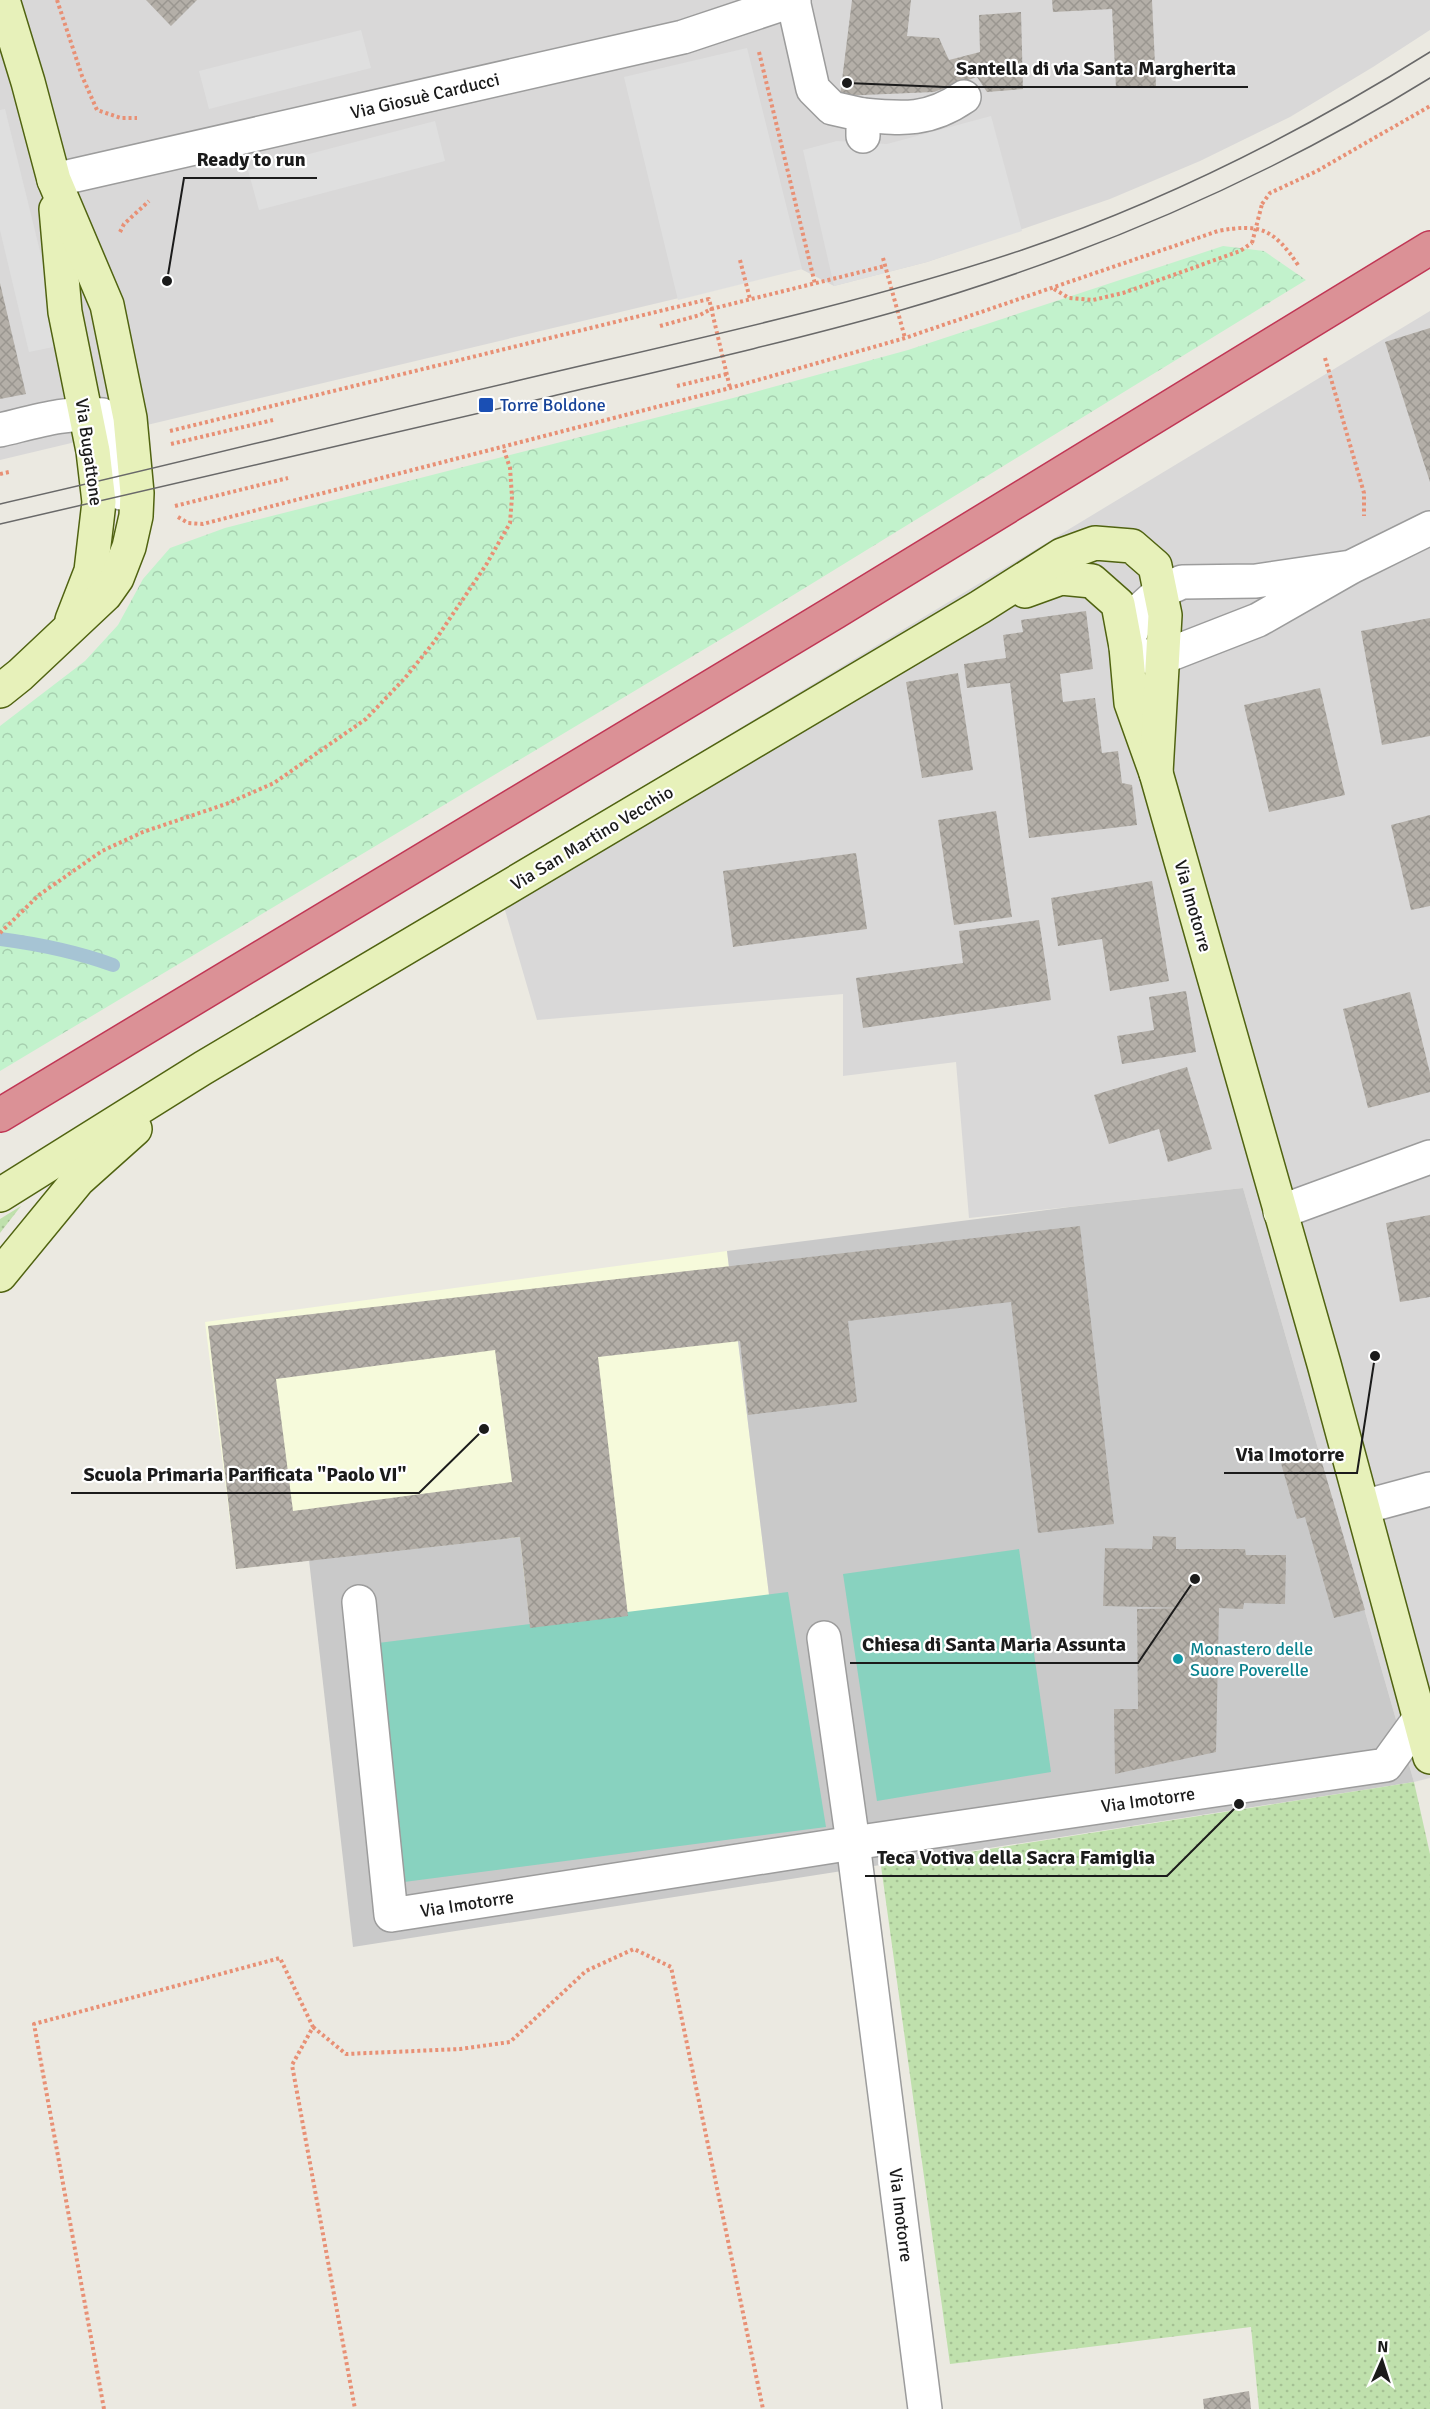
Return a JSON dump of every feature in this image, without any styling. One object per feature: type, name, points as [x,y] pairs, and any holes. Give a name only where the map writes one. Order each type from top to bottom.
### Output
[{"type":"highway","points":[[0,1115],[805,630],[1430,248]]},
{"type":"street","points":[[0,691],[105,595],[117,578],[129,547],[136,516],[137,472],[134,441],[107,306],[54,180],[3,0]]},
{"type":"street","points":[[794,0],[813,89],[832,108],[863,126],[890,118],[920,117],[945,110],[964,97]]},
{"type":"street","name":"Via Giosuè Carducci","points":[[54,180],[683,37],[794,0]]},
{"type":"street","name":"Via Bugattone","points":[[54,180],[64,312],[98,481],[98,526],[91,571],[68,630]]},
{"type":"street","points":[[0,430],[51,417],[71,399],[82,398],[112,426],[121,496],[113,572],[105,595]]},
{"type":"street","name":"Via San Martino Vecchio","points":[[1163,657],[1258,620],[1352,567],[1430,528]]},
{"type":"street","name":"Via San Martino Vecchio","points":[[203,1068],[980,607],[1062,555],[1095,543],[1132,546],[1155,566],[1165,615],[1156,772]]},
{"type":"street","name":"Via San Martino Vecchio","points":[[1126,647],[1139,611],[1161,591],[1182,582],[1256,581],[1352,567]]},
{"type":"street","name":"Via San Martino Vecchio","points":[[980,607],[1061,578],[1092,580],[1118,604],[1126,647],[1131,703],[1156,772]]},
{"type":"street","points":[[1126,647],[1143,656],[1163,657]]},
{"type":"street","name":"Via Imotorre","points":[[1156,772],[1363,1507],[1430,1757]]},
{"type":"street","points":[[0,1195],[203,1068]]},
{"type":"street","points":[[0,1275],[78,1180],[203,1068]]},
{"type":"street","points":[[1280,1212],[1430,1157]]},
{"type":"street","points":[[1363,1507],[1430,1489]]},
{"type":"street","name":"Via Imotorre","points":[[359,1602],[391,1915],[853,1843],[1386,1765],[1420,1718]]},
{"type":"street","name":"Via Imotorre","points":[[824,1638],[853,1843],[925,2409]]},
{"type":"path","points":[[750,15],[815,284]]},
{"type":"path","points":[[1053,288],[1069,298],[1093,300],[1123,293],[1240,251],[1252,243],[1262,204],[1270,193],[1317,171],[1430,106]]},
{"type":"path","points":[[170,496],[172,507],[179,519],[188,523],[203,524],[730,388],[905,338],[1218,231],[1243,226],[1268,232],[1283,242],[1298,265]]},
{"type":"path","points":[[883,258],[905,338]]},
{"type":"path","points":[[740,260],[750,299]]},
{"type":"path","points":[[660,326],[700,315],[711,309],[885,266]]},
{"type":"path","points":[[169,432],[709,299],[730,388]]},
{"type":"path","points":[[1322,348],[1364,494],[1364,516],[1382,522],[1391,547]]},
{"type":"path","points":[[677,386],[727,374]]},
{"type":"path","points":[[170,444],[273,420]]},
{"type":"path","points":[[0,933],[39,895],[102,851],[142,832],[226,804],[274,783],[366,719],[405,678],[434,642],[486,565],[510,523],[512,497],[510,468],[503,447]]},
{"type":"path","points":[[172,507],[288,478]]},
{"type":"path","points":[[104,2409],[34,2024],[280,1958],[313,2027],[346,2054],[460,2049],[510,2042],[586,1971],[634,1949],[671,1967],[763,2409]]},
{"type":"path","points":[[313,2027],[292,2065],[355,2409]]},
{"type":"shaded area","points":[[0,0],[1430,0],[1430,30],[1290,117],[1200,161],[1110,199],[927,262],[834,286],[801,269],[0,460]]},
{"type":"shaded area","points":[[361,30],[371,68],[209,109],[199,71]]},
{"type":"shaded area","points":[[747,48],[802,269],[678,300],[624,77]]},
{"type":"shaded area","points":[[5,109],[63,345],[29,352],[0,230],[0,110]]},
{"type":"shaded area","points":[[991,116],[1022,231],[927,262],[834,286],[803,150],[837,141],[887,144]]},
{"type":"shaded area","points":[[435,121],[445,161],[259,210],[248,170]]},
{"type":"shaded area","points":[[1430,311],[1430,1778],[1414,1782],[1243,1188],[969,1218],[956,1062],[843,1076],[843,994],[537,1020],[495,876]]},
{"type":"shaded area","points":[[1243,1188],[1414,1782],[353,1947],[309,1560],[520,1537],[530,1628],[769,1595],[727,1251],[1070,1207]]},
{"type":"shaded area","points":[[727,1251],[769,1595],[628,1616],[309,1560],[236,1569],[205,1322]]},
{"type":"green space","points":[[1223,246],[1264,251],[1306,280],[743,626],[0,1071],[0,726],[85,661],[118,625],[143,579],[170,548],[225,528],[733,398],[908,350]]},
{"type":"green space","points":[[21,1206],[0,1233],[0,1219]]},
{"type":"green space","points":[[1019,1549],[1051,1772],[877,1801],[843,1574]]},
{"type":"green space","points":[[788,1592],[826,1827],[404,1882],[378,1643]]},
{"type":"green space","points":[[1414,1782],[1430,1854],[1430,2409],[1259,2409],[1251,2327],[950,2364],[881,1866]]},
{"type":"building","points":[[146,0],[197,0],[171,26]]},
{"type":"building","points":[[852,0],[911,0],[907,36],[939,38],[949,60],[980,52],[979,15],[1021,12],[1023,89],[987,92],[977,77],[934,92],[840,96]]},
{"type":"building","points":[[1052,0],[1152,0],[1156,86],[1116,88],[1112,9],[1053,12]]},
{"type":"building","points":[[0,283],[26,394],[0,399]]},
{"type":"building","points":[[1430,328],[1430,482],[1385,342]]},
{"type":"building","points":[[1086,611],[1093,669],[1060,674],[1063,702],[1095,698],[1102,753],[1118,751],[1122,783],[1132,785],[1137,825],[1029,838],[1010,683],[967,688],[964,664],[1006,658],[1003,635],[1023,632],[1021,620]]},
{"type":"building","points":[[1430,618],[1430,736],[1382,745],[1361,631]]},
{"type":"building","points":[[958,673],[973,770],[922,778],[906,682]]},
{"type":"building","points":[[1320,688],[1345,795],[1269,812],[1244,705]]},
{"type":"building","points":[[996,811],[1012,917],[954,925],[938,820]]},
{"type":"building","points":[[1430,815],[1430,906],[1411,910],[1391,825]]},
{"type":"building","points":[[856,853],[867,929],[733,947],[723,871]]},
{"type":"building","points":[[1152,881],[1169,981],[1110,991],[1102,939],[1058,946],[1051,898]]},
{"type":"building","points":[[1039,920],[1051,1000],[863,1028],[856,978],[963,963],[959,931]]},
{"type":"building","points":[[1186,991],[1196,1052],[1122,1064],[1117,1036],[1154,1030],[1149,997]]},
{"type":"building","points":[[1410,992],[1430,1073],[1430,1092],[1368,1108],[1343,1009]]},
{"type":"building","points":[[1187,1067],[1212,1149],[1168,1162],[1159,1129],[1109,1144],[1094,1095]]},
{"type":"building","points":[[1430,1215],[1430,1297],[1400,1302],[1386,1223]]},
{"type":"building","points":[[1080,1226],[1114,1524],[1038,1533],[1011,1302],[848,1321],[857,1402],[748,1415],[740,1341],[598,1357],[628,1616],[530,1628],[520,1537],[236,1569],[208,1326]],"holes":[[[495,1350],[512,1482],[293,1511],[276,1379]]]},
{"type":"building","points":[[1318,1449],[1365,1610],[1334,1618],[1305,1517],[1297,1519],[1280,1460]]},
{"type":"building","points":[[1153,1536],[1176,1537],[1176,1549],[1245,1549],[1246,1555],[1286,1555],[1285,1604],[1244,1603],[1243,1609],[1219,1608],[1216,1752],[1115,1774],[1114,1709],[1138,1709],[1137,1609],[1190,1608],[1103,1606],[1105,1548],[1152,1549]]},
{"type":"building","points":[[1249,2391],[1251,2409],[1204,2409],[1203,2399]]},
{"type":"waterway","points":[[0,939],[57,949],[113,965]]},
{"type":"tram line","points":[[0,504],[770,321],[960,270],[1075,231],[1232,163],[1332,110],[1430,52]]},
{"type":"tram line","points":[[0,524],[726,355],[855,323],[968,290],[1037,266],[1172,213],[1304,150],[1430,78]]},
{"type":"place","name":"Santella di via Santa Margherita","points":[[847,83]]},
{"type":"place","name":"Ready to run","points":[[167,281]]},
{"type":"place","name":"Torre Boldone","points":[[486,405]]},
{"type":"place","name":"Via Imotorre","points":[[1375,1356]]},
{"type":"place","name":"Scuola Primaria Parificata \"Paolo VI\"","points":[[484,1429]]},
{"type":"place","name":"Chiesa di Santa Maria Assunta","points":[[1195,1579]]},
{"type":"place","name":"Monastero delle Suore Poverelle","points":[[1178,1659]]},
{"type":"place","name":"Teca Votiva della Sacra Famiglia","points":[[1239,1804]]}]
